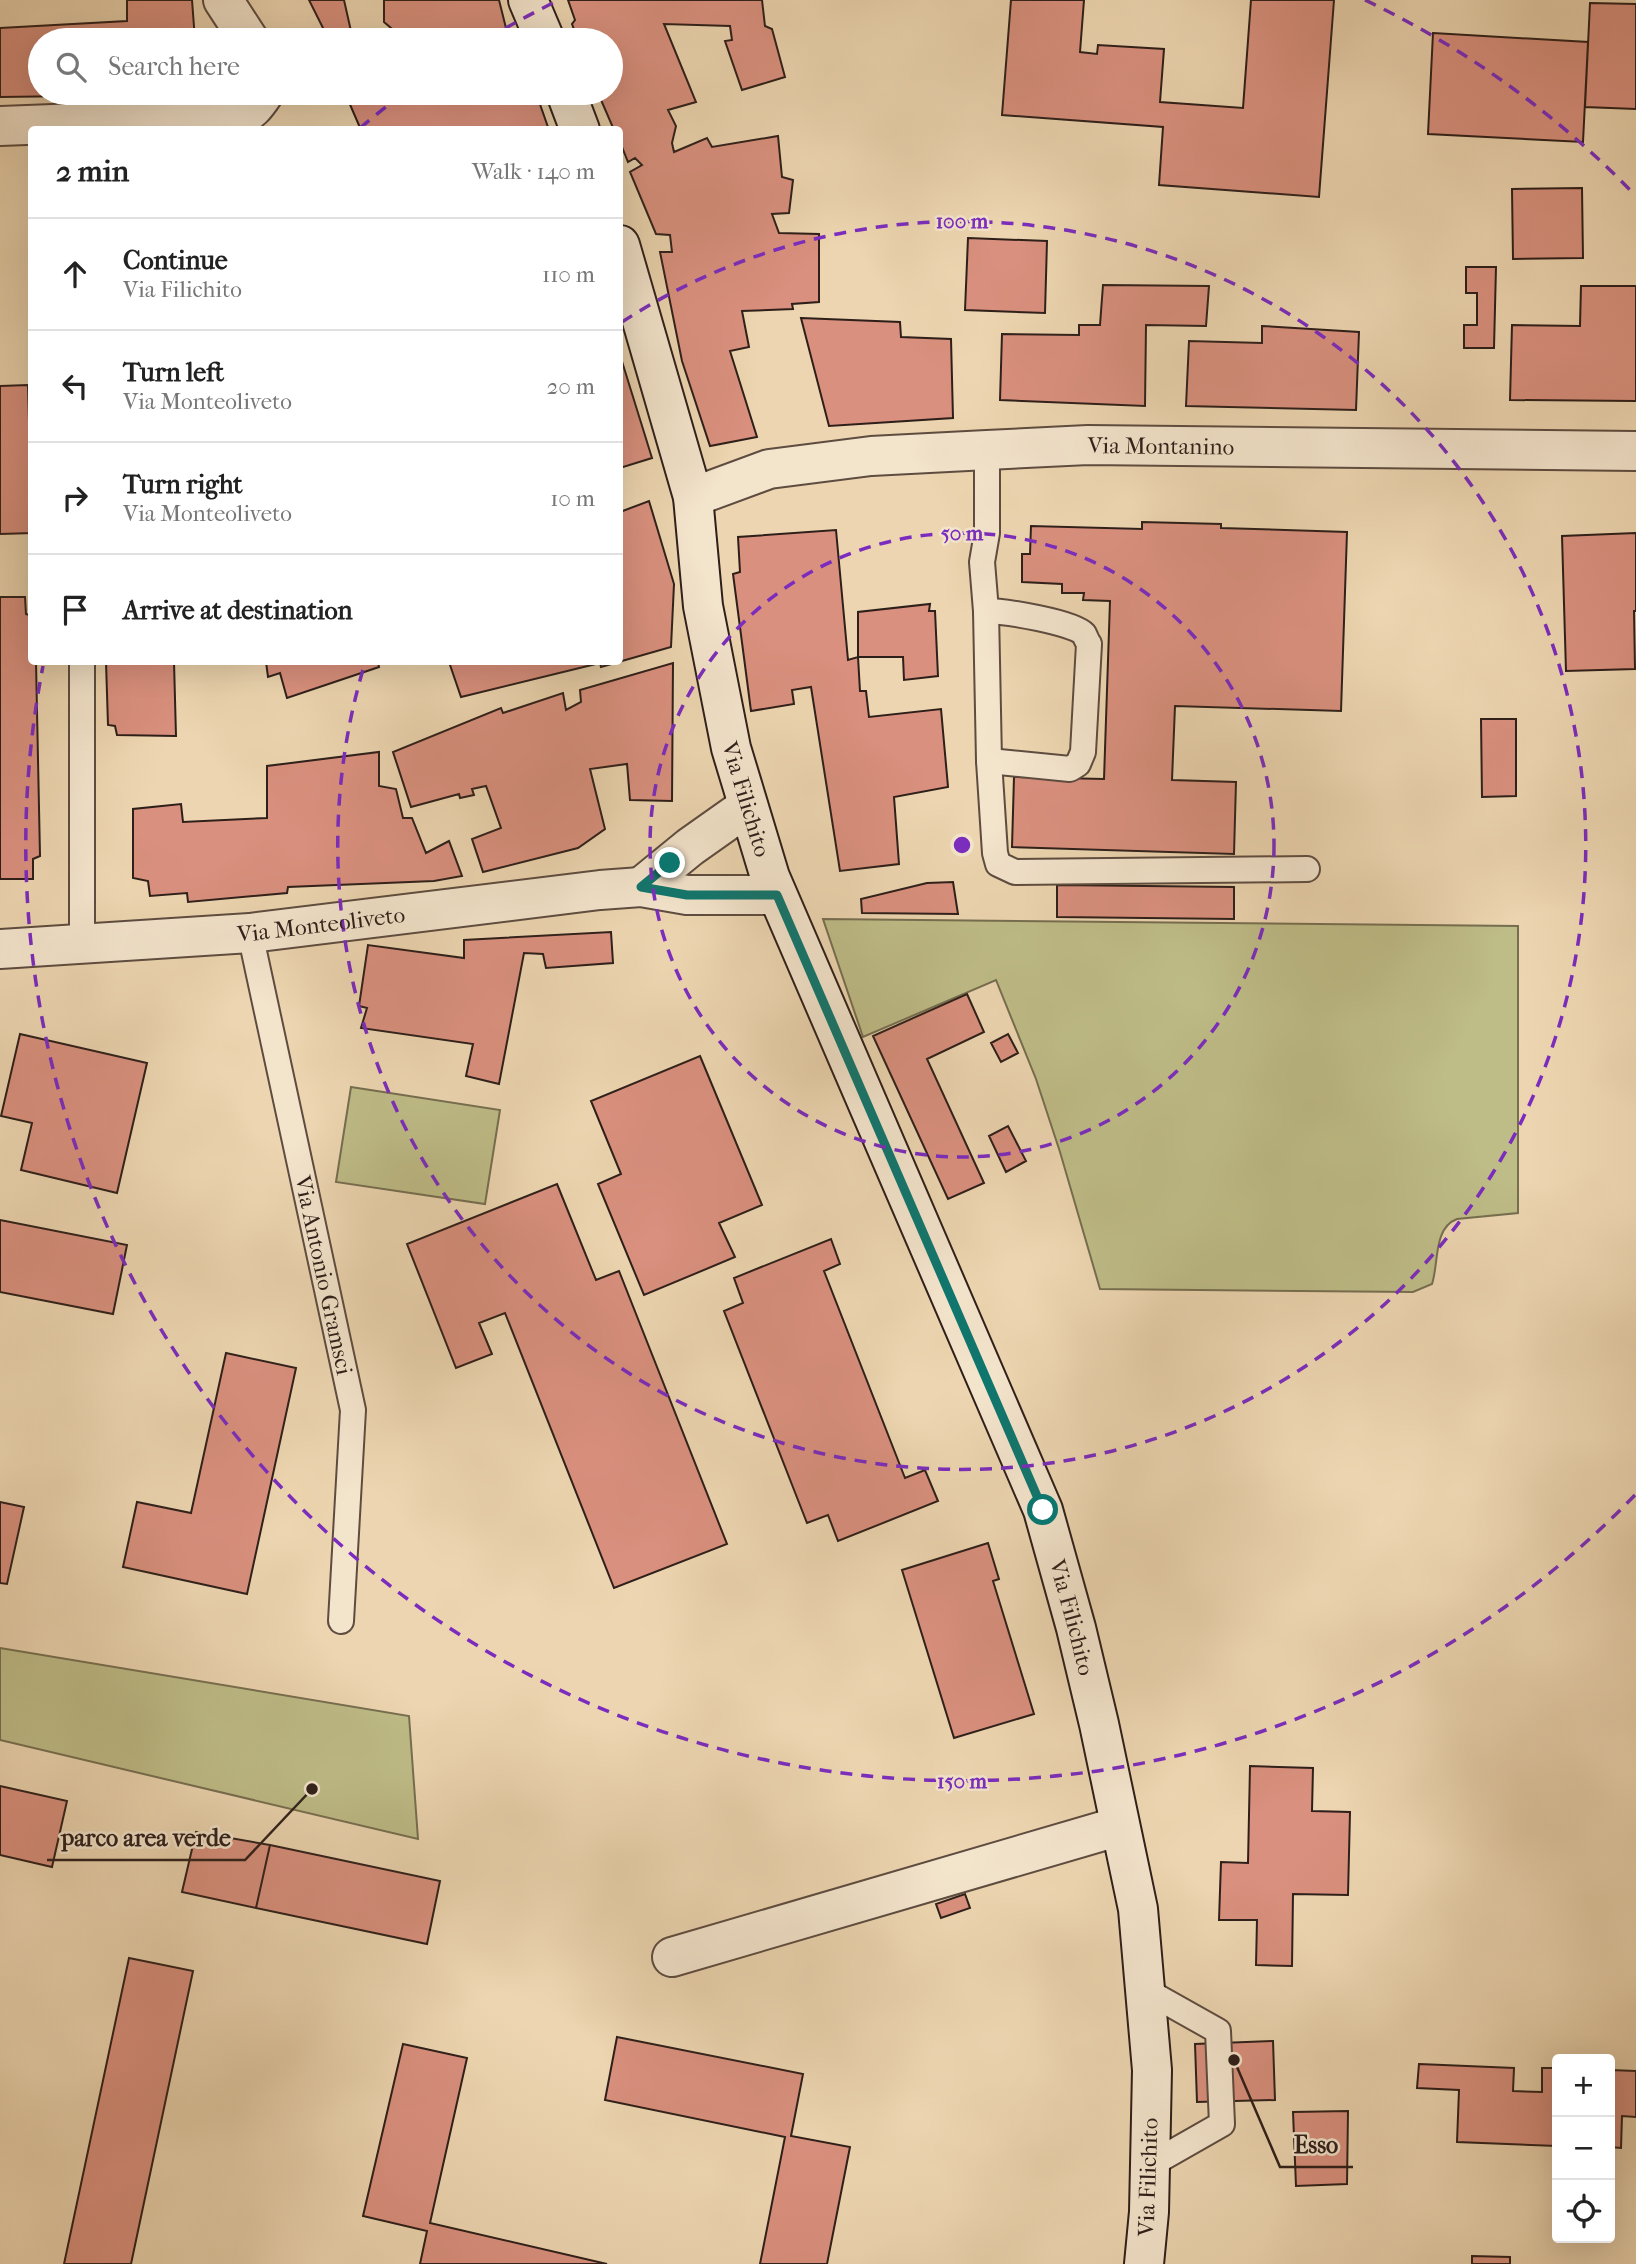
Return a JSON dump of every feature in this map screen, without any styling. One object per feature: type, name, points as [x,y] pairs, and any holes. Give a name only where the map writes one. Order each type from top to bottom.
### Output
[{"type":"street","points":[[223,0],[241,28]]},
{"type":"street","points":[[528,0],[540,28]]},
{"type":"street","points":[[0,126],[237,117],[245,115],[255,105]]},
{"type":"street","points":[[571,105],[578,126]]},
{"type":"street","name":"Via Filichito","points":[[623,256],[692,497],[703,606],[731,748],[777,895],[1043,1510],[1076,1628],[1138,1909],[1152,2070],[1149,2212],[1144,2264]]},
{"type":"street","name":"Via Montanino","points":[[692,497],[769,470],[871,456],[1088,445],[1636,451]]},
{"type":"street","points":[[641,887],[690,847],[748,806]]},
{"type":"street","name":"Via Monteoliveto","points":[[0,949],[250,933],[641,887],[687,895],[777,895]]},
{"type":"street","points":[[672,1957],[1120,1826]]},
{"type":"lane","points":[[987,450],[987,533],[982,562],[986,611],[989,761],[995,853],[999,864],[1015,872],[1307,869]]},
{"type":"lane","points":[[986,611],[1007,612],[1074,628],[1084,634],[1089,644],[1083,752],[1078,764],[1070,769],[989,761]]},
{"type":"lane","points":[[82,665],[82,943]]},
{"type":"lane","name":"Via Antonio Gramsci","points":[[250,933],[354,1410],[341,1621]]},
{"type":"lane","points":[[1146,1990],[1218,2031],[1222,2124],[1150,2165]]},
{"type":"shaded area","points":[[823,919],[1518,926],[1518,1213],[1457,1219],[1449,1224],[1440,1238],[1432,1284],[1413,1292],[1100,1289],[1036,1079],[996,980],[863,1037]]},
{"type":"shaded area","points":[[351,1087],[500,1110],[485,1204],[336,1182]]},
{"type":"shaded area","points":[[0,1648],[409,1716],[418,1839],[0,1740]]},
{"type":"building","points":[[127,0],[192,0],[194,28],[28,28],[28,97],[0,97],[0,28],[127,21]]},
{"type":"building","points":[[309,0],[344,0],[350,28],[323,28]]},
{"type":"building","points":[[384,0],[499,0],[506,28],[391,28],[384,22]]},
{"type":"building","points":[[568,0],[762,0],[765,26],[772,29],[785,77],[742,90],[725,41],[732,40],[730,26],[664,24],[696,102],[668,110],[676,126],[672,143],[674,152],[707,138],[712,147],[778,136],[782,177],[793,180],[789,213],[772,214],[779,233],[819,234],[819,302],[792,304],[793,309],[742,311],[749,347],[730,351],[757,437],[710,446],[682,361],[660,252],[672,252],[670,235],[656,234],[630,172],[642,165],[635,158],[628,162],[623,150],[623,126],[612,126],[603,105],[623,105],[623,28],[574,28],[572,24],[575,20]]},
{"type":"building","points":[[1011,0],[1084,0],[1080,52],[1097,54],[1098,45],[1164,49],[1160,102],[1243,108],[1251,0],[1334,0],[1319,197],[1159,185],[1163,127],[1002,115]]},
{"type":"building","points":[[1590,3],[1636,4],[1636,109],[1585,107]]},
{"type":"building","points":[[1433,33],[1588,42],[1583,142],[1428,134]]},
{"type":"building","points":[[350,105],[540,105],[548,126],[359,126]]},
{"type":"building","points":[[1582,188],[1583,258],[1513,259],[1512,189]]},
{"type":"building","points":[[968,238],[1047,241],[1045,313],[965,310]]},
{"type":"building","points":[[1466,267],[1496,267],[1494,348],[1464,348],[1464,325],[1477,325],[1477,293],[1466,293]]},
{"type":"building","points":[[1103,285],[1209,286],[1206,326],[1146,325],[1145,406],[1000,400],[1002,334],[1079,335],[1079,325],[1100,325]]},
{"type":"building","points":[[1581,286],[1636,286],[1636,401],[1510,400],[1512,325],[1580,326]]},
{"type":"building","points":[[801,318],[900,322],[901,337],[951,339],[953,418],[829,426]]},
{"type":"building","points":[[1262,326],[1359,332],[1356,410],[1186,406],[1189,341],[1262,343]]},
{"type":"building","points":[[623,365],[652,458],[623,467]]},
{"type":"building","points":[[28,385],[28,533],[0,534],[0,386]]},
{"type":"building","points":[[649,501],[674,584],[671,647],[623,661],[623,511]]},
{"type":"building","points":[[1142,522],[1221,524],[1221,528],[1347,532],[1341,711],[1175,706],[1172,780],[1236,782],[1234,854],[1012,847],[1014,777],[1104,779],[1110,601],[1083,600],[1084,593],[1062,593],[1062,584],[1022,582],[1022,554],[1030,554],[1031,526],[1142,529]]},
{"type":"building","points":[[836,530],[848,660],[858,657],[860,691],[866,691],[869,717],[941,709],[948,787],[894,797],[899,864],[840,871],[811,687],[792,690],[794,704],[751,711],[733,574],[740,572],[738,537]]},
{"type":"building","points":[[1636,533],[1635,669],[1566,671],[1562,536]]},
{"type":"building","points":[[0,597],[25,597],[28,615],[28,665],[36,665],[40,856],[33,859],[33,879],[0,879]]},
{"type":"building","points":[[930,604],[929,611],[935,611],[938,676],[904,680],[903,657],[858,657],[858,612]]},
{"type":"building","points":[[673,663],[672,801],[630,800],[627,764],[590,769],[605,829],[578,848],[483,872],[472,839],[501,828],[486,786],[472,789],[474,795],[460,798],[459,794],[411,807],[393,752],[501,708],[503,713],[563,693],[566,710],[581,702],[580,690]]},
{"type":"building","points":[[106,665],[174,665],[176,736],[117,735],[115,726],[108,725]]},
{"type":"building","points":[[266,665],[379,667],[287,698],[280,673],[268,677]]},
{"type":"building","points":[[450,665],[592,665],[461,697]]},
{"type":"building","points":[[1481,719],[1516,719],[1516,796],[1482,797]]},
{"type":"building","points":[[379,752],[379,786],[396,789],[403,818],[412,818],[426,853],[449,841],[462,876],[434,881],[288,887],[287,893],[188,902],[187,893],[150,896],[148,881],[133,878],[133,809],[181,804],[183,822],[267,818],[267,766]]},
{"type":"building","points":[[953,882],[958,914],[862,913],[861,899],[927,883]]},
{"type":"building","points":[[1057,885],[1234,887],[1234,919],[1057,917]]},
{"type":"building","points":[[611,932],[613,963],[546,968],[543,954],[524,953],[499,1084],[466,1076],[473,1044],[361,1028],[367,1008],[359,1006],[368,945],[464,958],[464,940]]},
{"type":"building","points":[[967,994],[984,1032],[927,1059],[984,1183],[948,1199],[873,1036]]},
{"type":"building","points":[[20,1034],[147,1063],[117,1193],[21,1170],[32,1123],[1,1116]]},
{"type":"building","points":[[1008,1034],[1018,1053],[1001,1062],[991,1043]]},
{"type":"building","points":[[700,1056],[762,1205],[719,1223],[735,1257],[644,1295],[598,1184],[621,1174],[591,1101]]},
{"type":"building","points":[[1008,1126],[1026,1161],[1006,1172],[989,1136]]},
{"type":"building","points":[[557,1184],[596,1280],[619,1271],[727,1544],[614,1588],[505,1313],[479,1323],[492,1354],[456,1368],[407,1244]]},
{"type":"building","points":[[0,1220],[127,1245],[113,1314],[0,1292]]},
{"type":"building","points":[[831,1239],[840,1264],[824,1271],[905,1478],[925,1470],[938,1501],[838,1541],[828,1515],[807,1523],[724,1311],[743,1303],[734,1278]]},
{"type":"building","points":[[226,1353],[296,1368],[247,1594],[123,1567],[137,1502],[191,1513]]},
{"type":"building","points":[[0,1502],[24,1507],[7,1584],[0,1583]]},
{"type":"building","points":[[988,1543],[999,1579],[993,1581],[1034,1714],[954,1738],[902,1570]]},
{"type":"building","points":[[1250,1766],[1313,1768],[1312,1811],[1350,1812],[1348,1895],[1293,1894],[1292,1966],[1256,1965],[1257,1920],[1219,1920],[1221,1862],[1248,1863]]},
{"type":"building","points":[[0,1786],[67,1801],[52,1867],[0,1855]]},
{"type":"building","points":[[196,1832],[270,1845],[256,1908],[182,1892]]},
{"type":"building","points":[[270,1845],[440,1881],[427,1944],[256,1908]]},
{"type":"building","points":[[965,1894],[970,1908],[941,1918],[936,1904]]},
{"type":"building","points":[[129,1958],[193,1971],[131,2264],[64,2264]]},
{"type":"building","points":[[617,2037],[803,2074],[791,2136],[850,2147],[827,2264],[760,2264],[785,2137],[605,2100]]},
{"type":"building","points":[[1273,2041],[1275,2100],[1197,2102],[1195,2044]]},
{"type":"building","points":[[403,2044],[467,2058],[430,2223],[607,2264],[420,2264],[427,2231],[363,2216]]},
{"type":"building","points":[[1419,2064],[1514,2068],[1513,2091],[1542,2092],[1542,2068],[1552,2068],[1552,2146],[1457,2142],[1459,2090],[1417,2088]]},
{"type":"building","points":[[1615,2070],[1636,2071],[1636,2117],[1622,2116],[1621,2148],[1615,2147]]},
{"type":"building","points":[[1348,2111],[1347,2184],[1296,2186],[1293,2112]]},
{"type":"building","points":[[1472,2256],[1510,2257],[1510,2264],[1472,2264]]},
{"type":"place","name":"parco area verde","points":[[312,1789]]},
{"type":"place","name":"Esso","points":[[1234,2060]]},
{"type":"route","points":[[670,863],[641,887],[687,895],[777,895],[1043,1510]]}]
